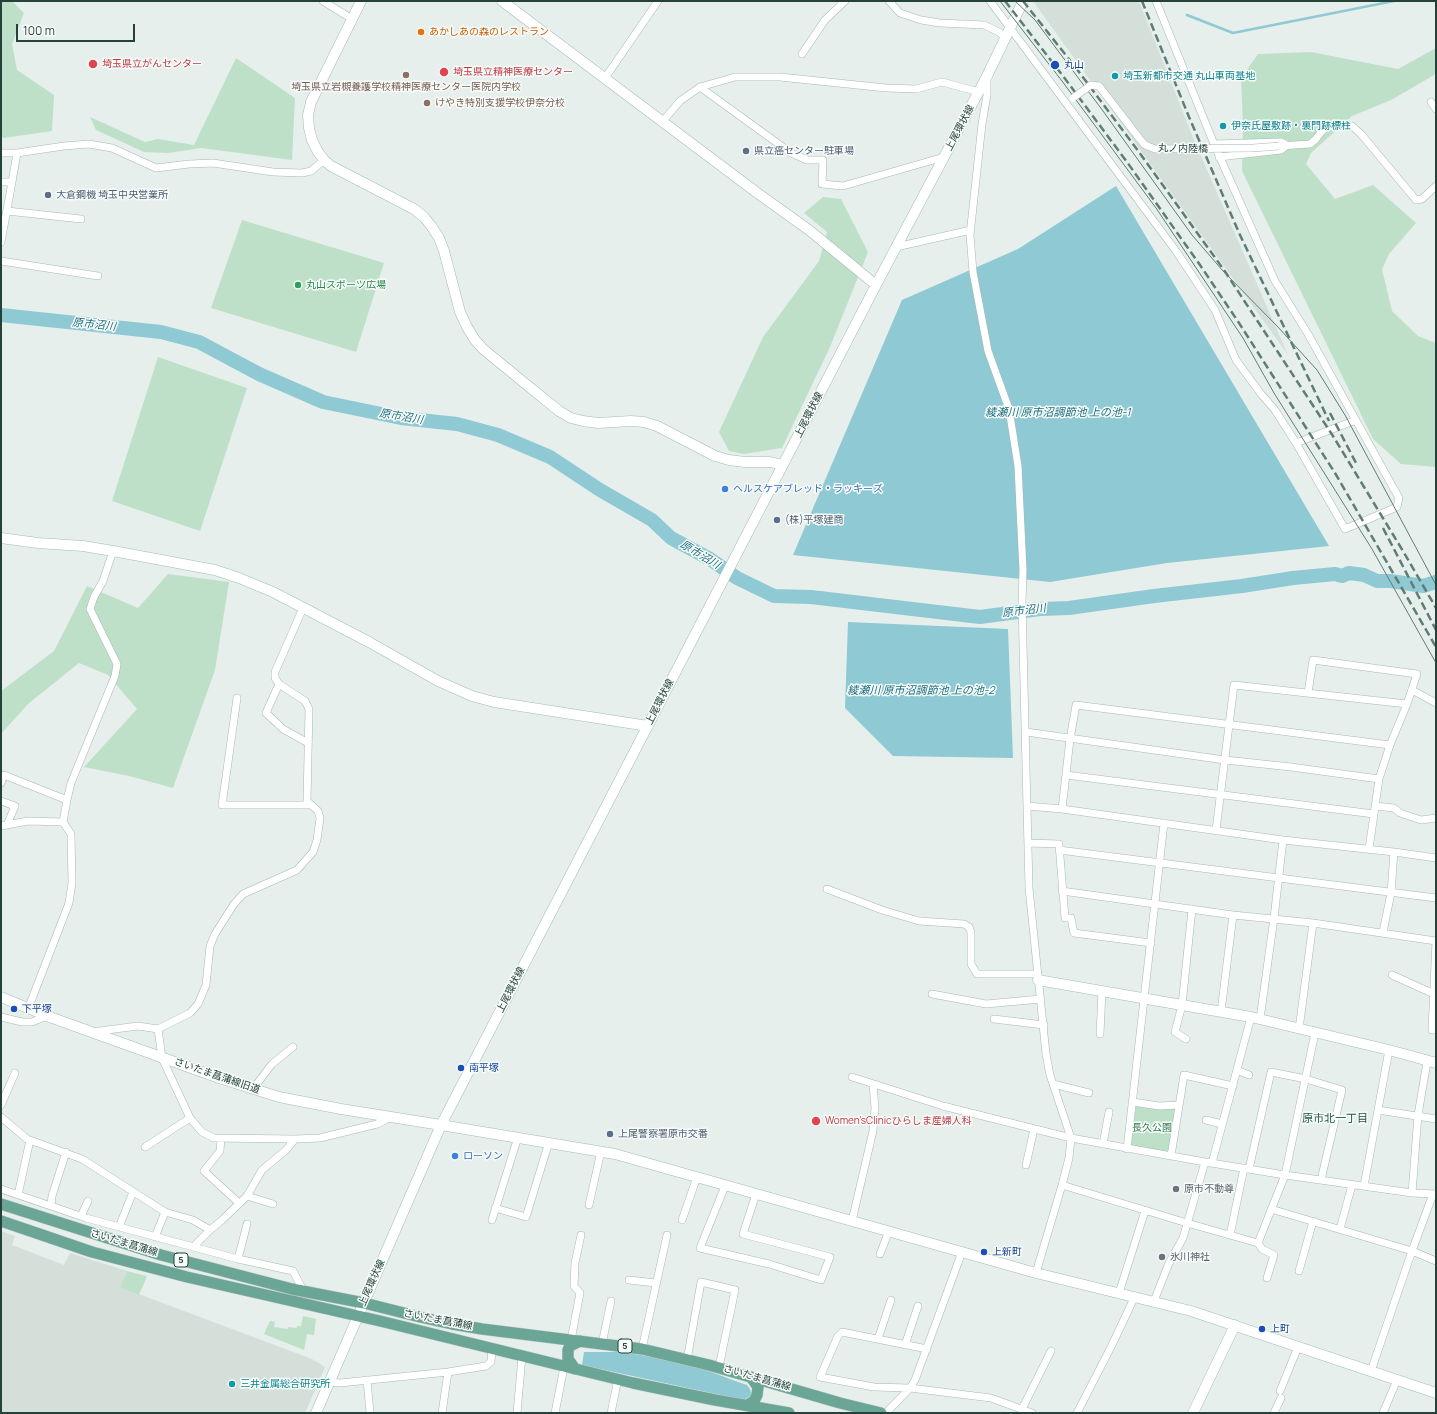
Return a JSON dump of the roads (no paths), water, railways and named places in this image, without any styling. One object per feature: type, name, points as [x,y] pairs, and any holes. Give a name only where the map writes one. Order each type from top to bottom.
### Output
[{"type":"main road","name":"さいたま菖蒲線","points":[[1,1204],[161,1255],[292,1289],[364,1303],[452,1324],[642,1349],[719,1367],[840,1403],[881,1413]]},
{"type":"main road","name":"さいたま菖蒲線","points":[[1,1221],[92,1252],[172,1274],[492,1347],[522,1356],[618,1379],[789,1413]]},
{"type":"main road","points":[[157,1270],[164,1267],[164,1259],[161,1255]]},
{"type":"main road","points":[[172,1274],[169,1265],[175,1259]]},
{"type":"main road","points":[[570,1368],[568,1350],[576,1341]]},
{"type":"main road","points":[[747,1405],[754,1401],[757,1395],[758,1387],[751,1377]]},
{"type":"street","points":[[323,1],[352,19]]},
{"type":"street","points":[[361,1],[311,102],[308,115],[312,140],[324,160],[341,172],[404,203],[424,217],[439,238],[460,312],[475,340],[496,360],[571,418],[598,423],[631,421],[644,422],[657,426],[715,456],[729,460],[745,462],[770,462],[783,465]]},
{"type":"street","points":[[502,1],[756,192],[809,230],[876,285]]},
{"type":"street","points":[[605,78],[658,1]]},
{"type":"street","points":[[802,54],[825,20],[845,1]]},
{"type":"street","points":[[889,1],[900,13],[921,20],[940,23],[984,25],[999,32],[1008,33]]},
{"type":"street","points":[[990,1],[1004,18],[1008,33],[1070,101],[1203,291],[1215,310],[1236,360],[1275,410],[1296,443],[1345,529],[1398,507],[1399,498],[1308,334],[1277,286],[1219,157],[1156,1]]},
{"type":"street","name":"上尾環状線","points":[[316,1413],[441,1125],[876,285],[979,92],[1023,1]]},
{"type":"street","points":[[987,76],[987,95],[982,124],[970,230],[972,272],[987,344],[1009,408],[1018,466],[1023,570],[1022,603],[1029,888],[1046,1054],[1053,1084],[1070,1138],[1069,1158],[1036,1272]]},
{"type":"street","points":[[663,121],[680,101],[700,87],[735,77],[780,77],[886,88],[916,89],[942,82],[979,92]]},
{"type":"street","name":"丸ノ内陸橋","points":[[1070,101],[1091,85],[1099,86],[1145,145],[1155,149],[1237,148],[1288,145]]},
{"type":"street","points":[[700,87],[791,153],[807,160],[823,160],[822,184],[843,186],[944,157]]},
{"type":"street","points":[[1430,102],[1436,109]]},
{"type":"street","points":[[1214,144],[1281,142],[1288,145],[1310,144],[1328,126],[1339,124],[1352,126],[1361,134],[1416,200],[1422,199],[1436,186]]},
{"type":"street","points":[[1,153],[17,153],[89,144],[112,148],[156,168],[213,163],[273,172],[302,173],[311,171],[324,160]]},
{"type":"street","points":[[1219,157],[1280,150],[1288,145]]},
{"type":"street","points":[[1,242],[17,153]]},
{"type":"street","points":[[1,182],[12,182]]},
{"type":"street","points":[[7,211],[81,219]]},
{"type":"street","points":[[896,247],[970,230]]},
{"type":"street","points":[[1,261],[98,276]]},
{"type":"street","points":[[1296,443],[1356,420]]},
{"type":"street","points":[[1,538],[38,543],[83,546],[215,570],[273,592],[370,642],[438,681],[472,696],[494,702],[648,726]]},
{"type":"street","points":[[28,1009],[69,903],[72,883],[71,834],[63,822],[66,800],[71,783],[115,676],[117,664],[90,609],[94,597],[103,581],[113,551]]},
{"type":"street","points":[[90,1032],[138,1026],[158,1029],[190,1013],[198,1004],[206,985],[210,946],[215,934],[234,904],[243,894],[297,870],[313,852],[317,840],[320,818],[318,811],[307,801],[309,709],[305,701],[279,684],[275,678],[275,672],[303,608]]},
{"type":"street","points":[[1308,693],[1313,660],[1417,674],[1407,704],[1390,745],[1379,779],[1369,849]]},
{"type":"street","points":[[279,684],[266,713],[284,729],[308,743]]},
{"type":"street","points":[[1216,830],[1234,685],[1407,704]]},
{"type":"street","points":[[1412,690],[1436,703]]},
{"type":"street","points":[[237,698],[222,805],[311,805]]},
{"type":"street","points":[[1062,809],[1070,739],[1076,705],[1390,745]]},
{"type":"street","points":[[1026,732],[1225,760],[1379,779]]},
{"type":"street","points":[[1,783],[4,775],[66,800]]},
{"type":"street","points":[[1066,775],[1374,814]]},
{"type":"street","points":[[1,800],[15,806],[4,826]]},
{"type":"street","points":[[1027,806],[1062,809],[1283,840],[1436,858]]},
{"type":"street","points":[[1375,806],[1394,808],[1400,813],[1421,820],[1436,818]]},
{"type":"street","points":[[4,826],[28,821],[63,822]]},
{"type":"street","points":[[1127,1149],[1164,824]]},
{"type":"street","points":[[1154,1301],[1169,1263],[1183,1238],[1222,1124],[1237,1070],[1256,1018],[1274,918],[1283,840]]},
{"type":"street","points":[[1028,843],[1059,844],[1065,918],[1071,918],[1074,933],[1151,943]]},
{"type":"street","points":[[1059,850],[1436,898]]},
{"type":"street","points":[[1383,932],[1390,893],[1394,852]]},
{"type":"street","points":[[827,889],[882,910],[919,921],[964,924],[969,927],[971,932],[971,964],[977,974],[1038,977],[1102,991],[1256,1018],[1389,1050],[1432,1063],[1418,1115],[1412,1193]]},
{"type":"street","points":[[1062,891],[1192,909],[1313,922],[1436,941],[1432,1030],[1436,1030]]},
{"type":"street","points":[[1186,1039],[1175,1032],[1182,1005],[1192,909]]},
{"type":"street","points":[[1221,1012],[1233,914]]},
{"type":"street","points":[[1299,1029],[1313,922]]},
{"type":"street","points":[[1392,975],[1434,994]]},
{"type":"street","points":[[1100,1034],[1102,991]]},
{"type":"street","points":[[932,994],[986,1004],[1041,999]]},
{"type":"street","name":"さいたま菖蒲線旧道","points":[[1,997],[28,1009],[162,1058],[254,1089],[308,1104],[549,1142],[615,1154],[962,1252],[1191,1311],[1436,1393]]},
{"type":"street","points":[[1,1017],[22,1022],[32,1022],[47,1016]]},
{"type":"street","points":[[994,1020],[1044,1025]]},
{"type":"street","points":[[158,1029],[162,1058],[190,1118],[202,1132],[214,1138],[320,1138],[377,1124],[391,1117]]},
{"type":"street","points":[[1258,1243],[1285,1175],[1315,1033]]},
{"type":"street","points":[[254,1089],[272,1064],[293,1048]]},
{"type":"street","points":[[1364,1186],[1389,1050]]},
{"type":"street","points":[[1237,1070],[1249,1075]]},
{"type":"street","points":[[1230,1235],[1271,1072],[1306,1079],[1342,1090],[1321,1180]]},
{"type":"street","points":[[1,1105],[15,1073]]},
{"type":"street","points":[[1171,1156],[1184,1075],[1233,1086]]},
{"type":"street","points":[[852,1077],[943,1106],[1070,1138],[1208,1163],[1285,1175],[1412,1193],[1435,1194],[1412,1250],[1371,1371]]},
{"type":"street","points":[[852,1221],[874,1130],[875,1108],[873,1084]]},
{"type":"street","points":[[1053,1084],[1089,1093]]},
{"type":"street","points":[[1133,1102],[1159,1106],[1179,1105]]},
{"type":"street","points":[[1378,1110],[1436,1119]]},
{"type":"street","points":[[1103,1144],[1109,1112]]},
{"type":"street","points":[[1,1117],[27,1139],[82,1159],[165,1212],[193,1220],[210,1230]]},
{"type":"street","points":[[145,1147],[190,1118]]},
{"type":"street","points":[[1206,1120],[1222,1124]]},
{"type":"street","points":[[1026,1165],[1034,1129]]},
{"type":"street","points":[[492,1220],[518,1137]]},
{"type":"street","points":[[221,1138],[220,1151],[204,1171],[239,1203]]},
{"type":"street","points":[[194,1247],[247,1196],[262,1170],[286,1150],[295,1139]]},
{"type":"street","points":[[18,1195],[30,1140]]},
{"type":"street","points":[[495,1208],[526,1217],[549,1142]]},
{"type":"street","points":[[51,1205],[52,1196],[66,1152]]},
{"type":"street","points":[[589,1205],[601,1152]]},
{"type":"street","points":[[682,1220],[697,1177]]},
{"type":"street","points":[[1340,1229],[1352,1184]]},
{"type":"street","points":[[1062,1185],[1258,1243],[1262,1249],[1274,1255],[1267,1278]]},
{"type":"street","points":[[725,1186],[700,1248],[769,1264],[821,1280],[830,1256],[743,1234],[756,1194]]},
{"type":"street","points":[[1,1189],[84,1217],[119,1227],[238,1259],[293,1271],[303,1290]]},
{"type":"street","points":[[119,1227],[133,1192]]},
{"type":"street","points":[[247,1196],[274,1204]]},
{"type":"street","points":[[88,1201],[84,1217],[91,1233]]},
{"type":"street","points":[[1271,1209],[1412,1250],[1436,1261]]},
{"type":"street","points":[[1119,1293],[1145,1210]]},
{"type":"street","points":[[155,1237],[165,1212]]},
{"type":"street","points":[[1299,1271],[1313,1221]]},
{"type":"street","points":[[238,1259],[247,1224]]},
{"type":"street","points":[[880,1254],[889,1231]]},
{"type":"street","points":[[576,1341],[580,1293],[574,1286],[575,1264],[581,1235]]},
{"type":"street","points":[[642,1349],[667,1235]]},
{"type":"street","points":[[886,1413],[910,1388],[915,1380],[962,1252]]},
{"type":"street","points":[[629,1280],[656,1283]]},
{"type":"street","points":[[687,1360],[701,1282],[735,1290],[719,1367]]},
{"type":"street","points":[[1077,1413],[1135,1296]]},
{"type":"street","points":[[878,1340],[891,1300]]},
{"type":"street","points":[[602,1344],[611,1301]]},
{"type":"street","points":[[905,1345],[918,1306]]},
{"type":"street","points":[[1194,1413],[1235,1325]]},
{"type":"street","points":[[927,1349],[842,1332],[838,1336],[820,1378],[874,1387],[910,1388],[990,1398],[1032,1413]]},
{"type":"street","points":[[329,1382],[340,1383],[448,1372],[486,1366],[491,1362],[492,1347]]},
{"type":"street","points":[[1274,1413],[1298,1347]]},
{"type":"street","points":[[1022,1409],[1051,1351]]},
{"type":"street","points":[[518,1413],[522,1356]]},
{"type":"street","points":[[555,1413],[570,1368]]},
{"type":"street","points":[[442,1413],[448,1372]]},
{"type":"street","points":[[611,1413],[618,1379]]},
{"type":"street","points":[[367,1380],[370,1413]]},
{"type":"street","points":[[1383,1413],[1397,1380]]},
{"type":"water","name":"綾瀬川 原市沼調節池 上の池-1","points":[[1116,186],[1329,546],[1167,563],[1050,582],[793,555],[902,300],[1018,249]]},
{"type":"water","points":[[1434,575],[1436,575],[1436,584],[1430,587],[1426,584]]},
{"type":"water","name":"綾瀬川 原市沼調節池 上の池-2","points":[[848,622],[1008,629],[1013,758],[893,756],[845,708]]},
{"type":"water","points":[[584,1352],[622,1352],[659,1358],[706,1370],[747,1385],[751,1393],[750,1396],[743,1400],[582,1365]]},
{"type":"waterway","points":[[1187,15],[1233,33],[1394,1]]},
{"type":"waterway","name":"原市沼川","points":[[1,315],[161,332],[199,342],[259,374],[323,402],[401,418],[457,424],[498,435],[550,457],[600,490],[652,520],[671,538],[710,559],[737,578],[774,596],[811,597],[980,617],[1040,609],[1069,608],[1293,578],[1335,574],[1342,576],[1349,573],[1364,575],[1377,581],[1391,581],[1423,586],[1436,582]]},
{"type":"tram line","points":[[1000,1],[1062,81],[1156,208],[1243,338],[1274,393],[1372,549],[1436,663]]},
{"type":"tram line","points":[[1015,1],[1035,20],[1103,111],[1192,235],[1223,271],[1277,326],[1317,370],[1345,415],[1436,585]]},
{"type":"railway","points":[[1005,1],[1127,162],[1239,323],[1335,473],[1436,647]]},
{"type":"railway","points":[[1023,1],[1136,148],[1224,270],[1333,436],[1436,608]]},
{"type":"railway","points":[[1142,1],[1189,117],[1240,235],[1329,421]]},
{"type":"railway","points":[[1330,413],[1356,463]]},
{"type":"railway","points":[[1383,528],[1436,630]]},
{"type":"place","name":"あかしあの森のレストラン","points":[[421,32]]},
{"type":"place","name":"埼玉県立がんセンター","points":[[93,64]]},
{"type":"place","name":"丸山","points":[[1055,65]]},
{"type":"place","name":"埼玉県立精神医療センター","points":[[444,72]]},
{"type":"place","name":"埼玉県立岩槻養護学校精神医療センター医院内学校","points":[[406,75]]},
{"type":"place","name":"埼玉新都市交通 丸山車両基地","points":[[1115,76]]},
{"type":"place","name":"けやき特別支援学校伊奈分校","points":[[427,103]]},
{"type":"place","name":"伊奈氏屋敷跡・裏門跡標柱","points":[[1223,126]]},
{"type":"place","name":"県立癌センター駐車場","points":[[746,151]]},
{"type":"place","name":"大倉鋼機 埼玉中央営業所","points":[[48,195]]},
{"type":"place","name":"丸山スポーツ広場","points":[[298,285]]},
{"type":"place","name":"ヘルスケアブレッド・ラッキーズ","points":[[725,489]]},
{"type":"place","name":"(株)平塚建商","points":[[777,520]]},
{"type":"place","name":"下平塚","points":[[14,1009]]},
{"type":"place","name":"南平塚","points":[[461,1068]]},
{"type":"place","name":"Women’sClinicひらしま産婦人科","points":[[816,1121]]},
{"type":"place","name":"上尾警察署原市交番","points":[[610,1134]]},
{"type":"place","name":"ローソン","points":[[455,1156]]},
{"type":"place","name":"原市不動尊","points":[[1176,1189]]},
{"type":"place","name":"上新町","points":[[984,1252]]},
{"type":"place","name":"氷川神社","points":[[1162,1257]]},
{"type":"place","name":"上町","points":[[1262,1329]]},
{"type":"place","name":"三井金属総合研究所","points":[[232,1384]]},
{"type":"district","name":"原市北一丁目","points":[[1335,1119]]},
{"type":"park label","name":"長久公園","points":[[1152,1128]]}]
